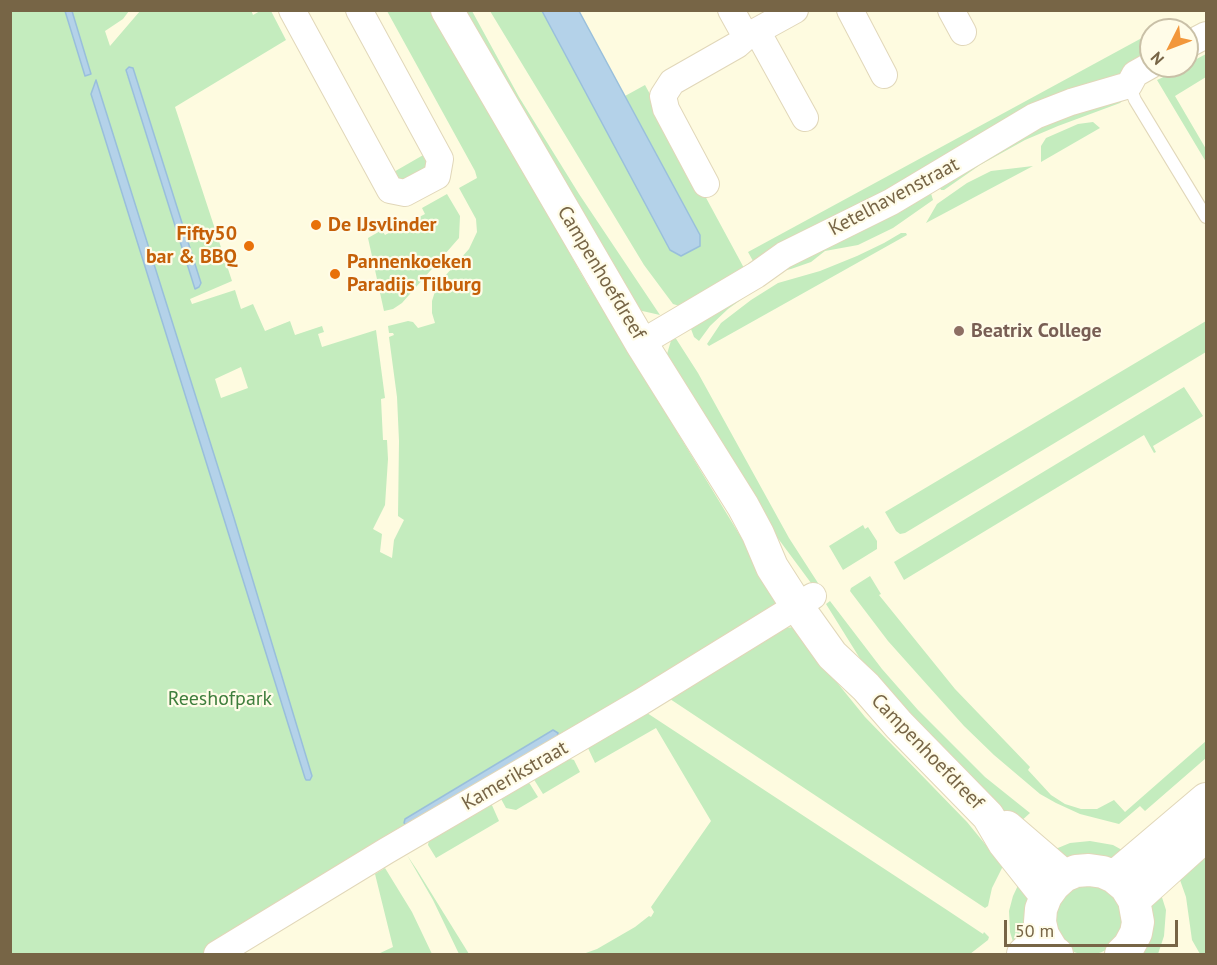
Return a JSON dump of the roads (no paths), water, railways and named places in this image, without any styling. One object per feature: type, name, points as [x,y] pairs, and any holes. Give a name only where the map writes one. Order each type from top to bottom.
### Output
[{"type":"street","points":[[292,10],[390,190],[405,193],[437,176],[440,159],[359,10]]},
{"type":"street","name":"Campenhoefdreef","points":[[447,10],[641,343],[743,506],[772,567],[805,601],[832,655],[866,687],[899,725],[988,816],[1014,831],[1055,886]]},
{"type":"street","points":[[731,10],[751,34],[806,118]]},
{"type":"street","points":[[706,184],[666,109],[663,96],[672,82],[795,10]]},
{"type":"street","points":[[850,10],[884,75]]},
{"type":"street","name":"Ketelhavenstraat","points":[[641,343],[756,275],[784,255],[891,202],[1035,116],[1071,102],[1129,85],[1135,74],[1139,72]]},
{"type":"street","name":"Kamerikstraat","points":[[217,954],[386,851],[641,702],[805,601]]},
{"type":"street","points":[[1124,889],[1206,799]]},
{"type":"street","points":[[1124,889],[1206,835]]},
{"type":"street","points":[[1041,948],[1041,909],[1055,886],[1077,871],[1089,870],[1103,872],[1124,889],[1138,922],[1136,933],[1124,954]]},
{"type":"lane","points":[[1129,85],[1135,100],[1206,217]]},
{"type":"water","points":[[65,11],[72,11],[91,74],[85,76]]},
{"type":"water","points":[[542,11],[579,11],[700,235],[700,246],[681,256],[670,250]]},
{"type":"water","points":[[129,67],[133,68],[201,283],[195,289],[126,70]]},
{"type":"water","points":[[96,80],[234,518],[312,776],[310,780],[305,778],[91,94]]},
{"type":"water","points":[[553,730],[558,733],[557,737],[407,825],[404,823],[405,819]]},
{"type":"place","name":"De IJsvlinder","points":[[316,225]]},
{"type":"place","name":"Fifty50 bar & BBQ","points":[[249,246]]},
{"type":"place","name":"Pannenkoeken Paradijs Tilburg","points":[[335,274]]},
{"type":"place","name":"Beatrix College","points":[[959,331]]},
{"type":"park label","name":"Reeshofpark","points":[[220,699]]}]
